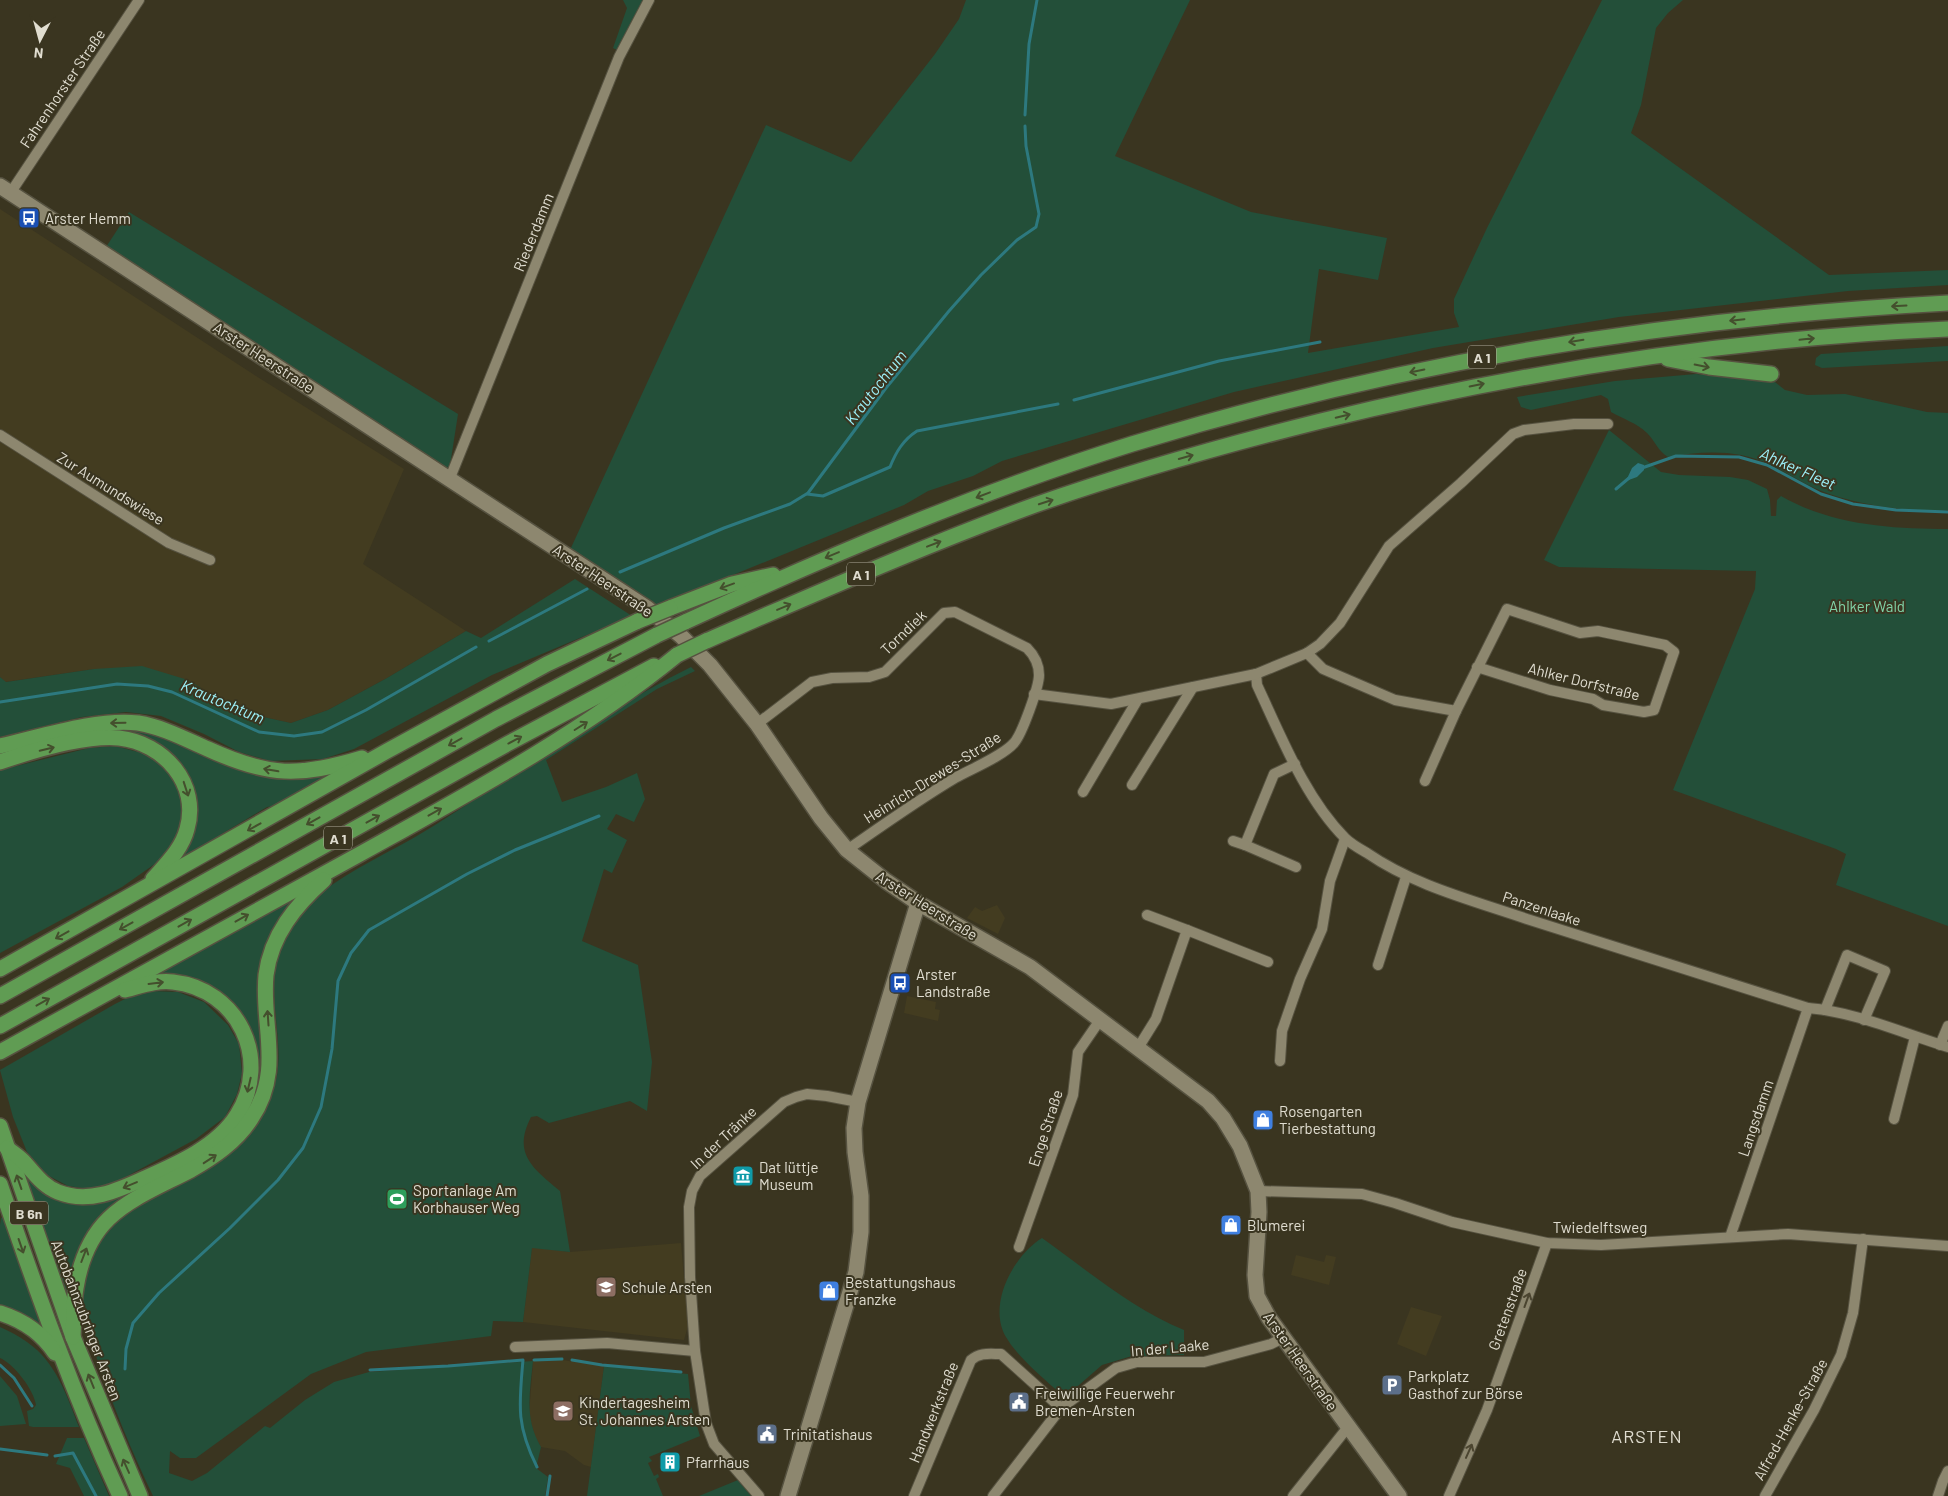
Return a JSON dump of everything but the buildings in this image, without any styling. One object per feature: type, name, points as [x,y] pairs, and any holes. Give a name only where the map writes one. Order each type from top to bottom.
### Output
[{"type":"highway","name":"A 1","points":[[0,996],[496,719],[657,635],[792,572],[912,522],[1029,478],[1130,444],[1242,412],[1390,377],[1490,356],[1649,330],[1806,312],[1948,303]]},
{"type":"highway","name":"A 1","points":[[0,1026],[621,682],[706,641],[912,552],[1037,505],[1140,471],[1248,439],[1395,403],[1496,381],[1654,357],[1818,338],[1948,329]]},
{"type":"highway","points":[[1654,357],[1718,368],[1771,374]]},
{"type":"highway","points":[[0,969],[387,751],[590,642],[732,584],[792,572]]},
{"type":"highway","points":[[0,1052],[479,788],[586,723],[637,688],[677,655]]},
{"type":"highway","points":[[0,746],[98,724],[118,722],[137,723],[172,732],[231,760],[277,772],[327,769],[387,751]]},
{"type":"highway","points":[[0,762],[46,749],[98,738],[132,740],[165,757],[183,780],[190,801],[190,819],[182,842],[172,857],[143,890]]},
{"type":"highway","points":[[73,1337],[75,1290],[82,1259],[89,1242],[98,1229],[110,1216],[131,1201],[206,1162],[225,1149],[251,1119],[270,1068],[266,974],[272,948],[284,924],[298,904],[346,861]]},
{"type":"highway","points":[[7,1148],[24,1162],[44,1185],[58,1192],[77,1197],[93,1197],[129,1186],[202,1149],[221,1133],[237,1115],[247,1094],[252,1073],[249,1048],[243,1028],[227,1008],[213,996],[187,984],[171,981],[154,982],[92,1001]]},
{"type":"highway","name":"Autobahnzubringer Arsten","points":[[0,1126],[73,1337],[110,1430],[140,1496]]},
{"type":"highway","name":"B 6n","points":[[0,1184],[68,1376],[120,1496]]},
{"type":"highway","points":[[0,1313],[15,1318],[40,1335],[49,1344],[68,1376]]},
{"type":"street","name":"Fahrenhorster Straße","points":[[5,189],[139,0]]},
{"type":"street","name":"Riederdamm","points":[[450,478],[619,57],[649,0]]},
{"type":"street","name":"Arster Heerstraße","points":[[5,189],[647,608],[710,665],[757,724],[826,824],[847,850],[886,882],[918,903],[1030,967],[1208,1101],[1223,1118],[1240,1146],[1258,1191],[1257,1296],[1283,1338],[1399,1496]]},
{"type":"street","points":[[1034,694],[1111,704],[1256,674],[1308,653],[1320,644],[1340,623],[1389,546],[1461,483],[1513,434],[1524,430],[1574,424],[1608,424]]},
{"type":"street","name":"Zur Aumundswiese","points":[[0,435],[169,543],[210,560]]},
{"type":"street","name":"Ahlker Dorfstraße","points":[[1425,781],[1477,667],[1507,609],[1580,633],[1598,631],[1665,644],[1674,652],[1654,710],[1644,712],[1603,705],[1592,699],[1550,690],[1477,667]]},
{"type":"street","name":"Torndiek","points":[[757,724],[812,682],[832,678],[869,677],[885,672],[944,613],[955,612],[1028,648],[1034,655],[1038,665],[1039,677],[1034,694]]},
{"type":"street","points":[[1308,653],[1323,669],[1395,700],[1456,712]]},
{"type":"street","name":"Panzenlaake","points":[[1256,674],[1257,685],[1294,764],[1318,805],[1346,839],[1406,877],[1566,931],[1808,1008],[1825,1010],[1864,1020],[1944,1046],[1948,1026]]},
{"type":"street","points":[[1132,785],[1192,687]]},
{"type":"street","name":"Heinrich-Drewes-Straße","points":[[847,850],[947,783],[1006,750],[1014,743],[1022,727],[1034,694]]},
{"type":"street","points":[[1083,792],[1138,699]]},
{"type":"street","points":[[1245,845],[1274,774],[1294,764]]},
{"type":"street","points":[[1280,1061],[1282,1031],[1322,929],[1330,881],[1346,839]]},
{"type":"street","points":[[1233,841],[1296,867]]},
{"type":"street","points":[[1378,965],[1406,877]]},
{"type":"street","points":[[788,1496],[856,1272],[861,1232],[861,1196],[854,1128],[858,1102],[918,903]]},
{"type":"street","points":[[1147,915],[1268,962]]},
{"type":"street","points":[[1138,1048],[1156,1019],[1187,930]]},
{"type":"street","points":[[1825,1010],[1847,955],[1885,971],[1864,1020]]},
{"type":"street","name":"Langsdamm","points":[[1730,1237],[1808,1008]]},
{"type":"street","name":"Enge Straße","points":[[1019,1247],[1073,1095],[1078,1052],[1100,1020]]},
{"type":"street","points":[[1894,1119],[1915,1037]]},
{"type":"street","name":"In der Tränke","points":[[759,1496],[714,1444],[706,1423],[695,1351],[690,1277],[689,1207],[692,1192],[700,1176],[784,1102],[807,1094],[858,1102]]},
{"type":"street","name":"Twiedelftsweg","points":[[1258,1191],[1362,1194],[1452,1222],[1547,1243],[1601,1246],[1788,1234],[1948,1246]]},
{"type":"street","name":"Alfred-Henke-Straße","points":[[1765,1496],[1814,1410],[1842,1355],[1853,1313],[1863,1239]]},
{"type":"street","name":"Gretenstraße","points":[[1449,1496],[1487,1410],[1547,1243]]},
{"type":"street","name":"In der Laake","points":[[993,1496],[1061,1408],[1116,1368],[1137,1362],[1204,1362],[1270,1344],[1283,1338]]},
{"type":"street","points":[[515,1347],[607,1342],[695,1351]]},
{"type":"street","name":"Handwerkstraße","points":[[914,1496],[971,1360],[976,1356],[1001,1354],[1061,1408]]},
{"type":"street","points":[[1293,1496],[1348,1427]]},
{"type":"street","points":[[1938,1496],[1948,1471]]},
{"type":"shaded area","points":[[0,209],[256,376],[404,469],[363,564],[466,631],[387,678],[328,710],[291,723],[249,714],[188,680],[94,669],[5,682],[0,677]]},
{"type":"shaded area","points":[[997,905],[1005,918],[998,934],[967,918],[975,907],[982,911]]},
{"type":"shaded area","points":[[907,996],[936,1002],[935,1009],[940,1010],[938,1021],[904,1013]]},
{"type":"shaded area","name":"Schule Arsten","points":[[681,1243],[688,1326],[684,1340],[523,1322],[532,1247],[570,1252]]},
{"type":"shaded area","points":[[1296,1255],[1324,1262],[1326,1255],[1336,1257],[1329,1285],[1291,1275]]},
{"type":"shaded area","points":[[1411,1307],[1442,1316],[1426,1356],[1397,1344]]},
{"type":"shaded area","name":"Kindertagesheim St. Johannes Arsten","points":[[562,1360],[604,1366],[591,1467],[584,1465],[565,1451],[541,1447],[535,1437],[529,1415],[533,1361]]},
{"type":"green space","points":[[623,0],[644,0],[632,20],[619,51],[613,48],[627,8]]},
{"type":"green space","points":[[966,0],[1190,0],[1115,156],[1251,212],[1387,238],[1378,280],[1319,269],[1308,353],[1459,327],[1454,313],[1454,299],[1487,228],[1602,0],[1683,0],[1668,13],[1656,28],[1641,105],[1631,133],[1829,275],[1948,270],[1948,285],[1848,291],[1619,317],[1433,348],[1234,392],[1002,461],[973,476],[928,491],[904,505],[655,607],[570,550],[766,125],[851,162],[935,54],[959,19]]},
{"type":"green space","points":[[129,212],[458,414],[449,472],[106,247]]},
{"type":"green space","points":[[1948,346],[1948,361],[1822,368],[1815,365],[1816,358],[1821,354]]},
{"type":"green space","points":[[1696,374],[1749,380],[1771,379],[1785,390],[1807,395],[1845,394],[1927,412],[1948,413],[1948,510],[1919,511],[1885,507],[1852,500],[1817,489],[1769,464],[1744,456],[1694,453],[1668,457],[1643,430],[1611,412],[1608,399],[1601,395],[1531,410],[1521,407],[1517,397],[1615,381]]},
{"type":"green space","name":"Ahlker Wald","points":[[1609,430],[1661,472],[1679,475],[1730,477],[1748,480],[1767,489],[1771,516],[1776,516],[1777,500],[1781,496],[1800,506],[1841,519],[1905,528],[1948,529],[1948,926],[1836,885],[1846,854],[1836,849],[1673,790],[1755,589],[1756,571],[1559,567],[1544,560]]},
{"type":"green space","points":[[575,579],[632,616],[492,675],[354,749],[323,759],[270,761],[239,752],[204,734],[161,716],[126,712],[82,717],[0,737],[0,677],[6,682],[94,669],[142,666],[188,680],[249,714],[291,723],[328,710],[387,678],[466,631],[481,638]]},
{"type":"green space","points":[[691,667],[695,671],[657,689],[546,760],[562,802],[606,787],[637,773],[645,799],[634,822],[616,814],[607,829],[627,840],[612,873],[604,869],[582,941],[638,965],[652,1062],[647,1111],[630,1101],[549,1123],[537,1116],[531,1117],[524,1141],[528,1159],[541,1175],[560,1191],[570,1252],[532,1248],[523,1322],[493,1321],[491,1336],[366,1352],[311,1374],[196,1458],[180,1458],[170,1451],[169,1473],[192,1481],[207,1473],[265,1426],[270,1428],[305,1400],[334,1382],[369,1372],[533,1361],[530,1415],[532,1426],[541,1447],[536,1468],[548,1477],[545,1496],[153,1496],[115,1409],[84,1319],[82,1306],[87,1274],[96,1249],[111,1228],[121,1219],[144,1202],[217,1163],[242,1142],[257,1123],[270,1097],[277,1076],[278,1043],[274,993],[275,977],[277,960],[289,931],[306,907],[316,897],[344,877],[435,825],[625,703]]},
{"type":"green space","points":[[119,728],[143,729],[226,764],[334,772],[336,775],[285,804],[267,807],[220,835],[214,843],[178,863],[183,850],[183,767],[101,732]]},
{"type":"green space","points":[[115,746],[160,760],[170,770],[181,796],[182,817],[174,841],[159,861],[122,887],[0,953],[0,770],[89,748]]},
{"type":"green space","points":[[303,890],[281,920],[266,953],[261,978],[260,997],[262,1066],[253,1100],[243,1118],[225,1139],[203,1156],[132,1195],[110,1210],[91,1230],[76,1255],[72,1268],[69,1292],[65,1293],[25,1176],[40,1190],[54,1198],[77,1204],[95,1203],[120,1195],[188,1161],[208,1149],[226,1134],[240,1118],[251,1098],[255,1076],[254,1049],[249,1031],[239,1014],[227,1000],[212,989],[177,977],[146,978]]},
{"type":"green space","points":[[151,991],[178,992],[204,1002],[228,1025],[239,1044],[242,1073],[237,1094],[225,1117],[196,1139],[107,1187],[89,1189],[68,1186],[47,1175],[27,1152],[13,1117],[0,1070],[115,1004],[129,997]]},
{"type":"green space","points":[[3,1217],[40,1324],[38,1325],[0,1307],[0,1225],[1,1218]]},
{"type":"green space","points":[[1042,1238],[1128,1300],[1184,1330],[1184,1355],[1132,1356],[1102,1365],[1071,1392],[1060,1393],[1016,1351],[1006,1337],[1001,1324],[1001,1296],[1006,1282],[1021,1257]]},
{"type":"green space","points":[[0,1327],[24,1340],[46,1359],[59,1380],[79,1427],[29,1426],[27,1411],[33,1409],[36,1405],[32,1392],[27,1385],[11,1366],[0,1358]]},
{"type":"green space","points":[[604,1366],[688,1374],[691,1406],[700,1436],[649,1457],[652,1461],[648,1463],[654,1476],[658,1474],[659,1477],[656,1479],[663,1496],[587,1496]]},
{"type":"green space","points":[[0,1376],[17,1396],[26,1424],[0,1426]]},
{"type":"green space","points":[[67,1438],[84,1438],[109,1496],[84,1496],[70,1468],[56,1464]]},
{"type":"green space","points":[[738,1480],[751,1496],[699,1496]]},
{"type":"water","points":[[1638,463],[1644,465],[1644,470],[1637,477],[1626,481],[1632,468]]},
{"type":"waterway","name":"Krautochtum","points":[[1025,115],[1029,44],[1037,0]]},
{"type":"waterway","name":"Krautochtum","points":[[620,572],[724,528],[790,504],[808,493],[886,388],[949,311],[981,275],[1017,240],[1036,227],[1039,214],[1026,146],[1025,126]]},
{"type":"waterway","points":[[1074,400],[1219,361],[1320,342]]},
{"type":"waterway","points":[[807,494],[823,496],[890,467],[900,447],[917,431],[1058,404]]},
{"type":"waterway","name":"Ahlker Fleet","points":[[1642,468],[1676,456],[1739,457],[1767,465],[1821,494],[1853,504],[1896,510],[1948,512]]},
{"type":"waterway","name":"Ahlker Fleet","points":[[1616,489],[1629,478]]},
{"type":"waterway","name":"Krautochtum","points":[[489,641],[587,589]]},
{"type":"waterway","name":"Krautochtum","points":[[0,702],[117,684],[148,686],[172,692],[259,732],[294,736],[322,732],[366,710],[476,647]]},
{"type":"waterway","points":[[125,1369],[126,1349],[133,1323],[159,1293],[230,1228],[278,1180],[303,1148],[321,1107],[332,1049],[338,981],[351,953],[369,930],[467,874],[515,850],[599,816]]},
{"type":"waterway","points":[[534,1360],[562,1359]]},
{"type":"waterway","points":[[370,1370],[523,1360],[520,1403],[522,1427],[537,1467]]},
{"type":"waterway","points":[[572,1360],[602,1365],[681,1372]]},
{"type":"waterway","points":[[0,1365],[14,1378],[32,1406]]},
{"type":"waterway","points":[[0,1449],[47,1455]]},
{"type":"waterway","points":[[55,1456],[73,1453],[96,1496]]},
{"type":"waterway","points":[[547,1496],[550,1476]]},
{"type":"place","name":"Arster Hemm","points":[[29,218]]},
{"type":"place","name":"Arster Landstraße","points":[[900,983]]},
{"type":"place","name":"Rosengarten Tierbestattung","points":[[1263,1120]]},
{"type":"place","name":"Dat lüttje Museum","points":[[743,1176]]},
{"type":"place","name":"Sportanlage Am Korbhauser Weg","points":[[397,1199]]},
{"type":"place","name":"Blumerei","points":[[1231,1225]]},
{"type":"place","name":"Schule Arsten","points":[[606,1287]]},
{"type":"place","name":"Bestattungshaus Franzke","points":[[829,1291]]},
{"type":"place","name":"Parkplatz Gasthof zur Börse","points":[[1392,1385]]},
{"type":"place","name":"Freiwillige Feuerwehr Bremen-Arsten","points":[[1019,1402]]},
{"type":"place","name":"Kindertagesheim St. Johannes Arsten","points":[[563,1411]]},
{"type":"place","name":"Trinitatishaus","points":[[767,1434]]},
{"type":"place","name":"Pfarrhaus","points":[[670,1462]]},
{"type":"district","name":"ARSTEN","points":[[1647,1436]]}]
